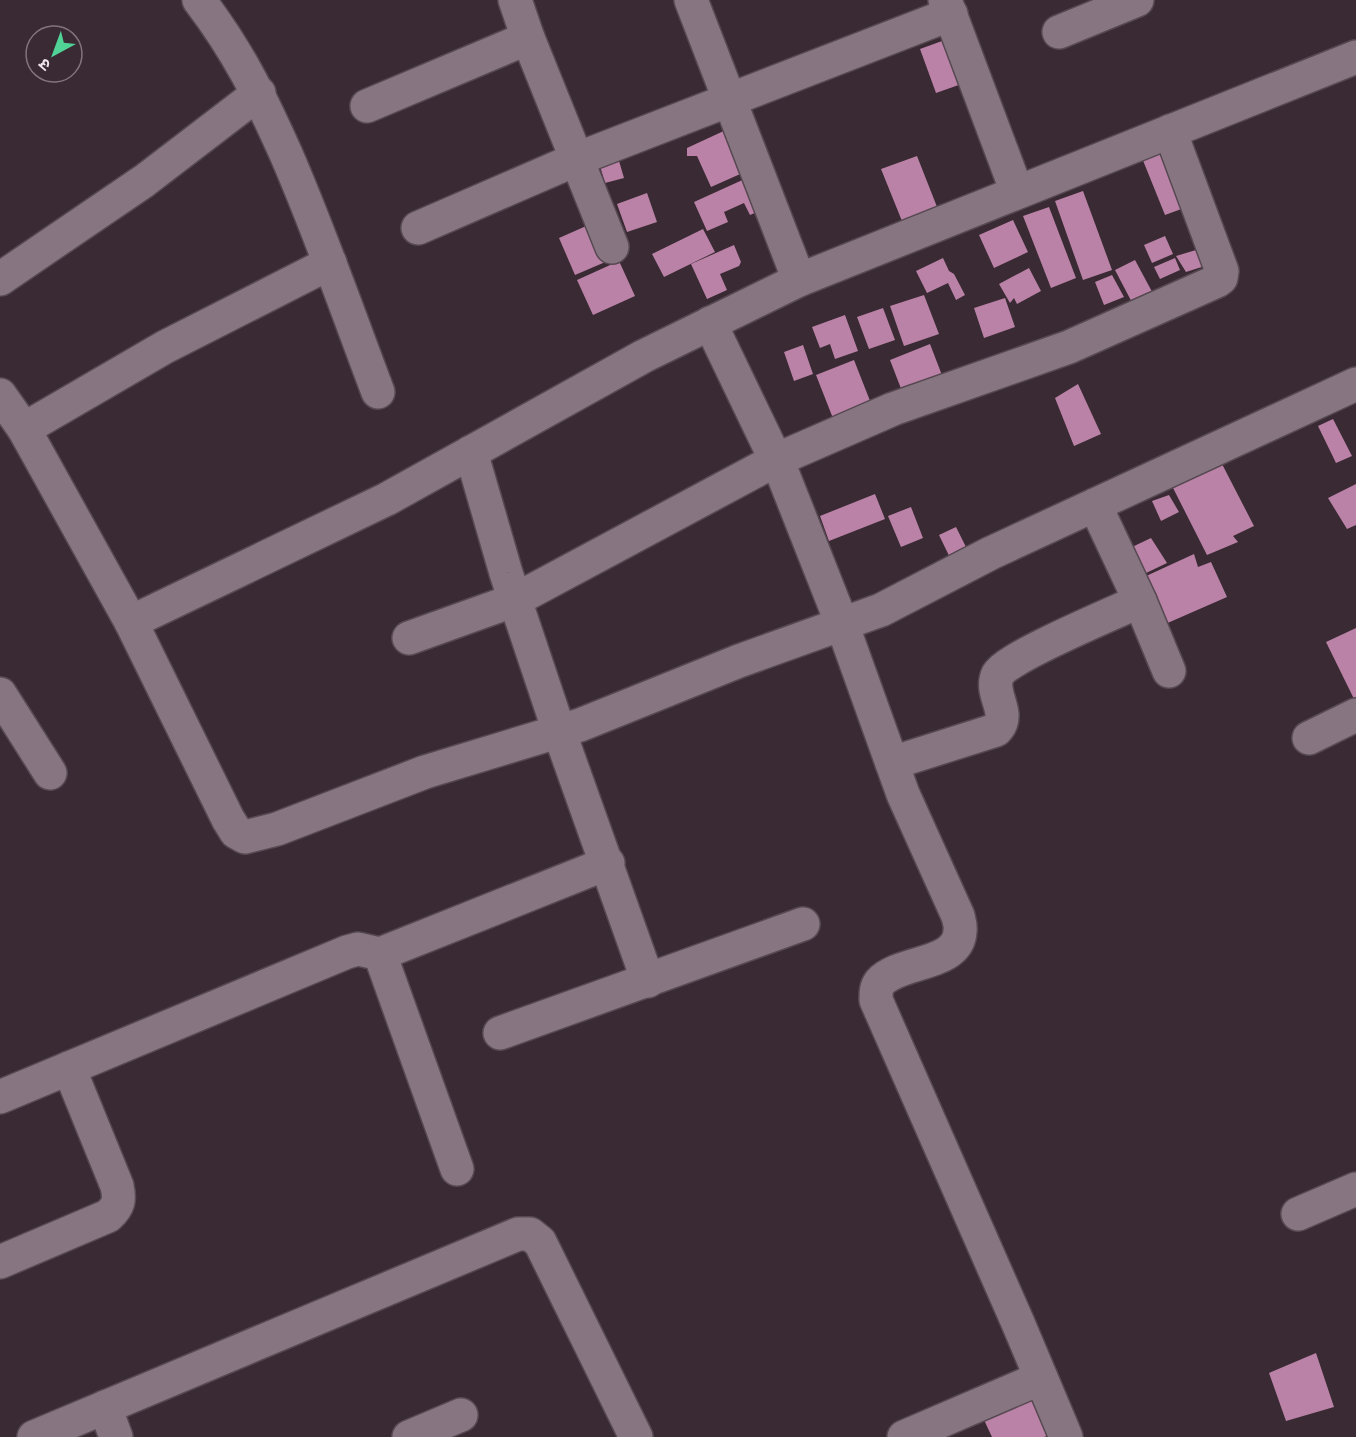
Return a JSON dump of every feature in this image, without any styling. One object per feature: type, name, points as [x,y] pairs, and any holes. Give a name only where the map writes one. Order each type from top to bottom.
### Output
[{"type":"street","points":[[199,0],[243,63],[259,93],[308,204],[378,392]]},
{"type":"street","points":[[515,0],[612,247]]},
{"type":"street","points":[[692,0],[799,280]]},
{"type":"street","points":[[1059,32],[1137,0]]},
{"type":"street","points":[[418,228],[577,159],[730,100],[948,7],[1017,192]]},
{"type":"street","points":[[367,106],[528,38]]},
{"type":"street","points":[[131,622],[387,499],[644,356],[799,280],[1356,57]]},
{"type":"street","points":[[0,279],[144,181],[259,93]]},
{"type":"street","points":[[409,638],[515,600],[776,460],[893,409],[1069,347],[1217,281],[1221,278],[1222,271],[1170,131]]},
{"type":"street","points":[[24,429],[165,347],[330,263]]},
{"type":"street","points":[[710,323],[776,460],[842,624],[903,794],[958,916],[960,931],[954,948],[945,955],[897,971],[880,981],[876,989],[876,1000],[1066,1437]]},
{"type":"street","points":[[0,394],[24,429],[131,622],[228,819],[236,832],[245,837],[277,829],[425,772],[580,725],[739,661],[881,610],[991,553],[1356,384]]},
{"type":"street","points":[[471,452],[515,600],[648,981]]},
{"type":"street","points":[[1095,505],[1140,601],[1169,671]]},
{"type":"street","points":[[892,763],[996,730],[1001,725],[1003,714],[994,688],[1001,669],[1011,661],[1140,601]]},
{"type":"street","points":[[0,694],[50,773]]},
{"type":"street","points":[[1310,738],[1356,715]]},
{"type":"street","points":[[0,1097],[347,952],[357,949],[380,954],[608,863]]},
{"type":"street","points":[[500,1033],[803,924]]},
{"type":"street","points":[[380,954],[457,1169]]},
{"type":"street","points":[[0,1262],[108,1216],[117,1208],[120,1198],[117,1186],[69,1068]]},
{"type":"street","points":[[1298,1214],[1356,1189]]},
{"type":"street","points":[[34,1437],[518,1234],[530,1234],[540,1242],[636,1437]]},
{"type":"street","points":[[904,1437],[1041,1378]]},
{"type":"street","points":[[105,1407],[116,1437]]},
{"type":"street","points":[[409,1437],[461,1415]]},
{"type":"building","points":[[953,37],[970,81],[936,93],[920,49]]},
{"type":"building","points":[[728,129],[747,171],[711,187],[697,156],[687,156],[687,148]]},
{"type":"building","points":[[1172,146],[1195,204],[1165,215],[1142,158]]},
{"type":"building","points":[[917,156],[941,217],[906,231],[881,169]]},
{"type":"building","points":[[619,161],[624,178],[605,183],[600,166]]},
{"type":"building","points":[[749,177],[764,209],[750,215],[744,203],[724,212],[728,222],[707,231],[694,202]]},
{"type":"building","points":[[1083,191],[1112,270],[1083,280],[1055,201]]},
{"type":"building","points":[[647,193],[657,222],[627,232],[617,204]]},
{"type":"building","points":[[1049,207],[1076,278],[1051,288],[1023,216]]},
{"type":"building","points":[[1013,220],[1028,252],[994,268],[979,235]]},
{"type":"building","points":[[593,223],[610,260],[575,275],[559,238]]},
{"type":"building","points":[[703,229],[715,252],[664,277],[652,254]]},
{"type":"building","points":[[1165,236],[1173,254],[1152,263],[1144,245]]},
{"type":"building","points":[[734,245],[741,262],[739,266],[720,274],[727,290],[707,299],[691,264]]},
{"type":"building","points":[[1206,247],[1211,264],[1186,272],[1176,256]]},
{"type":"building","points":[[943,258],[965,295],[956,300],[948,283],[927,293],[916,271]]},
{"type":"building","points":[[1175,258],[1180,270],[1160,279],[1154,267]]},
{"type":"building","points":[[1135,260],[1157,301],[1137,312],[1115,270]]},
{"type":"building","points":[[619,261],[635,296],[593,315],[577,280]]},
{"type":"building","points":[[1029,268],[1041,291],[1017,304],[1014,298],[1010,303],[999,284]]},
{"type":"building","points":[[1112,275],[1124,297],[1104,305],[1095,282]]},
{"type":"building","points":[[924,295],[939,334],[904,346],[890,306]]},
{"type":"building","points":[[1005,298],[1015,327],[984,338],[974,308]]},
{"type":"building","points":[[883,308],[895,340],[869,349],[857,317]]},
{"type":"building","points":[[845,315],[858,351],[835,359],[830,344],[820,348],[812,327]]},
{"type":"building","points":[[930,344],[945,383],[905,399],[890,360]]},
{"type":"building","points":[[803,345],[813,374],[794,381],[784,352]]},
{"type":"building","points":[[854,360],[874,411],[836,426],[816,375]]},
{"type":"building","points":[[1078,384],[1101,434],[1074,446],[1055,398]]},
{"type":"building","points":[[1333,419],[1352,456],[1336,463],[1318,426]]},
{"type":"building","points":[[1222,464],[1254,526],[1233,536],[1238,542],[1207,555],[1171,484]]},
{"type":"building","points":[[1356,484],[1356,525],[1347,529],[1328,498]]},
{"type":"building","points":[[875,494],[885,519],[829,541],[820,516]]},
{"type":"building","points":[[1169,495],[1179,512],[1161,521],[1152,501]]},
{"type":"building","points":[[911,507],[923,538],[901,547],[888,516]]},
{"type":"building","points":[[956,527],[970,555],[954,566],[939,535]]},
{"type":"building","points":[[1151,538],[1167,563],[1144,574],[1130,548]]},
{"type":"building","points":[[1194,554],[1198,567],[1211,562],[1227,597],[1163,625],[1144,577]]},
{"type":"building","points":[[1356,628],[1356,703],[1326,642]]},
{"type":"building","points":[[1316,1353],[1334,1407],[1286,1421],[1269,1373]]},
{"type":"building","points":[[1033,1398],[1050,1435],[992,1437],[984,1420]]}]
